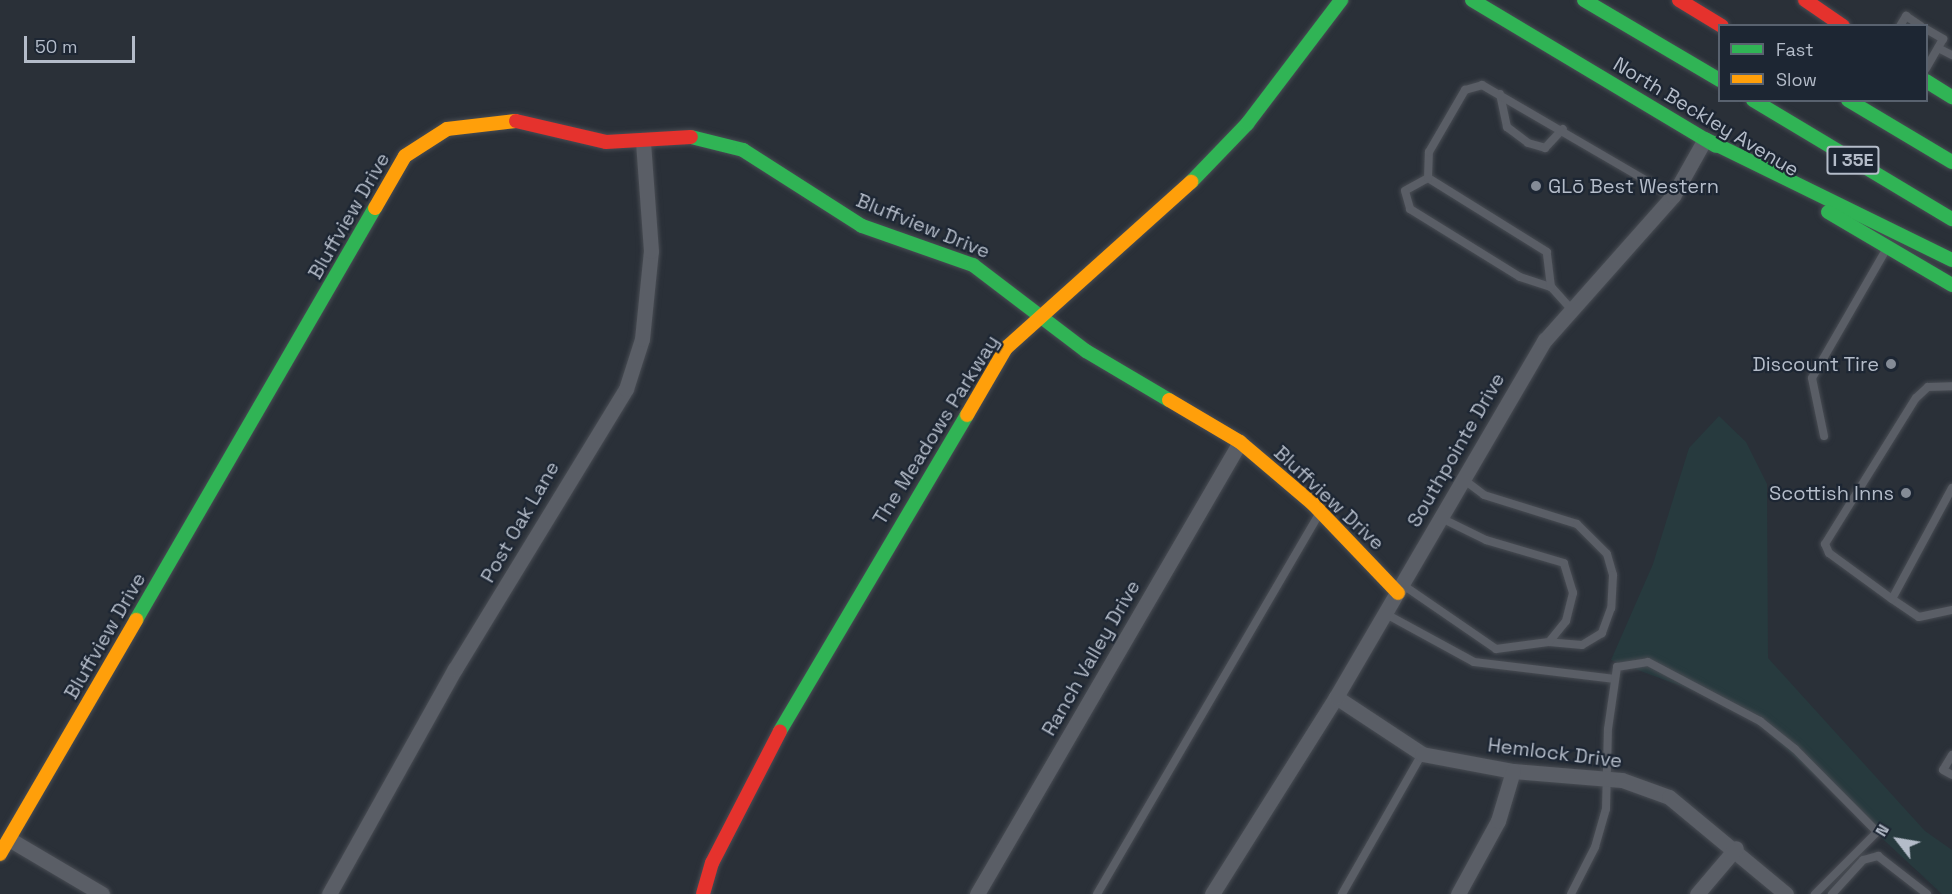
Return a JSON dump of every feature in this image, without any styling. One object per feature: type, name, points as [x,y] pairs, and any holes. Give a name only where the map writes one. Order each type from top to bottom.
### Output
[{"type":"main road","name":"The Meadows Parkway","points":[[703,894],[712,863],[777,734],[1000,358],[1038,315],[1175,198],[1247,124],[1341,0]]},
{"type":"main road","name":"North Beckley Avenue","points":[[1472,0],[1952,285]]},
{"type":"main road","points":[[1584,0],[1718,80]]},
{"type":"main road","points":[[1679,0],[1719,24]]},
{"type":"main road","points":[[1804,0],[1840,24]]},
{"type":"main road","points":[[1928,82],[1952,97]]},
{"type":"main road","name":"I 35E","points":[[1756,102],[1952,219]]},
{"type":"main road","name":"I 35E","points":[[1851,102],[1952,162]]},
{"type":"main road","name":"Bluffview Drive","points":[[0,854],[405,156],[447,129],[513,120],[606,142],[643,143],[689,136],[743,150],[792,186],[862,226],[983,270],[1086,351],[1240,442],[1321,512],[1401,589]]},
{"type":"main road","points":[[1705,139],[1952,260]]},
{"type":"street","name":"Southpointe Drive","points":[[1212,894],[1386,614],[1545,340],[1673,196],[1705,139]]},
{"type":"street","name":"Post Oak Lane","points":[[328,894],[454,669],[626,388],[642,339],[651,251],[643,143]]},
{"type":"street","name":"Ranch Valley Drive","points":[[977,894],[1240,442]]},
{"type":"street","name":"Hemlock Drive","points":[[1336,697],[1422,754],[1513,771],[1609,779],[1669,797],[1736,848],[1786,894]]},
{"type":"street","points":[[1458,894],[1498,820],[1513,771]]},
{"type":"street","points":[[9,839],[102,894]]},
{"type":"street","points":[[1697,894],[1736,848]]},
{"type":"lane","points":[[1900,24],[1906,16],[1918,24]]},
{"type":"lane","points":[[1928,30],[1943,39],[1928,65]]},
{"type":"lane","points":[[1938,48],[1952,56]]},
{"type":"lane","points":[[1428,178],[1429,152],[1465,90],[1482,85],[1563,129],[1673,196]]},
{"type":"lane","points":[[1500,94],[1507,127],[1528,143],[1545,148],[1563,129]]},
{"type":"lane","points":[[1428,178],[1547,252],[1551,287]]},
{"type":"lane","points":[[1428,178],[1405,191],[1410,209],[1521,277],[1551,287],[1572,310]]},
{"type":"lane","points":[[1824,436],[1812,378],[1888,247]]},
{"type":"lane","points":[[1952,386],[1928,387],[1916,398],[1824,544],[1828,553],[1918,617],[1952,610]]},
{"type":"lane","points":[[1401,589],[1496,649],[1549,642],[1582,645],[1602,633],[1612,586],[1607,554],[1577,524],[1484,495],[1463,479]]},
{"type":"lane","points":[[1892,599],[1952,488]]},
{"type":"lane","points":[[1097,894],[1321,512]]},
{"type":"lane","points":[[1441,518],[1486,540],[1564,563],[1573,593],[1566,621],[1549,642]]},
{"type":"lane","points":[[1386,614],[1474,662],[1615,679]]},
{"type":"lane","points":[[1571,894],[1595,847],[1609,779],[1617,667],[1648,662],[1706,690],[1786,742],[1858,809],[1877,832],[1815,894]]},
{"type":"lane","points":[[1342,894],[1422,754]]},
{"type":"lane","points":[[1952,755],[1943,770],[1952,775]]},
{"type":"lane","points":[[1833,894],[1863,860],[1878,856],[1927,894]]},
{"type":"green space","points":[[1719,416],[1746,442],[1767,484],[1768,658],[1925,831],[1952,850],[1952,894],[1942,894],[1743,709],[1611,660],[1653,564],[1689,448]]},
{"type":"traffic: fast","points":[[1191,182],[1247,124],[1341,0]]},
{"type":"traffic: fast","points":[[1472,0],[1716,146]]},
{"type":"traffic: fast","points":[[1584,0],[1718,79]]},
{"type":"traffic: fast","points":[[1928,82],[1952,97]]},
{"type":"traffic: fast","points":[[1756,102],[1952,219]]},
{"type":"traffic: fast","points":[[1851,102],[1952,162]]},
{"type":"traffic: fast","points":[[691,137],[743,150],[862,226],[973,265],[1086,351],[1169,400]]},
{"type":"traffic: fast","points":[[1705,139],[1952,260]]},
{"type":"traffic: fast","points":[[136,620],[375,208]]},
{"type":"traffic: fast","points":[[1828,212],[1952,285]]},
{"type":"traffic: fast","points":[[780,731],[967,415]]},
{"type":"traffic: slow","points":[[375,208],[405,156],[447,129],[516,121]]},
{"type":"traffic: slow","points":[[967,415],[1006,348],[1191,182]]},
{"type":"traffic: slow","points":[[1169,400],[1240,442],[1313,504],[1398,593]]},
{"type":"traffic: slow","points":[[0,854],[136,620]]},
{"type":"traffic: jam","points":[[1679,0],[1719,24]]},
{"type":"traffic: jam","points":[[1805,0],[1840,24]]},
{"type":"traffic: jam","points":[[516,121],[606,142],[691,137]]},
{"type":"traffic: jam","points":[[703,894],[712,863],[780,731]]},
{"type":"place","name":"GLō Best Western","points":[[1536,186]]},
{"type":"place","name":"Discount Tire","points":[[1891,364]]},
{"type":"place","name":"Scottish Inns","points":[[1906,493]]}]
